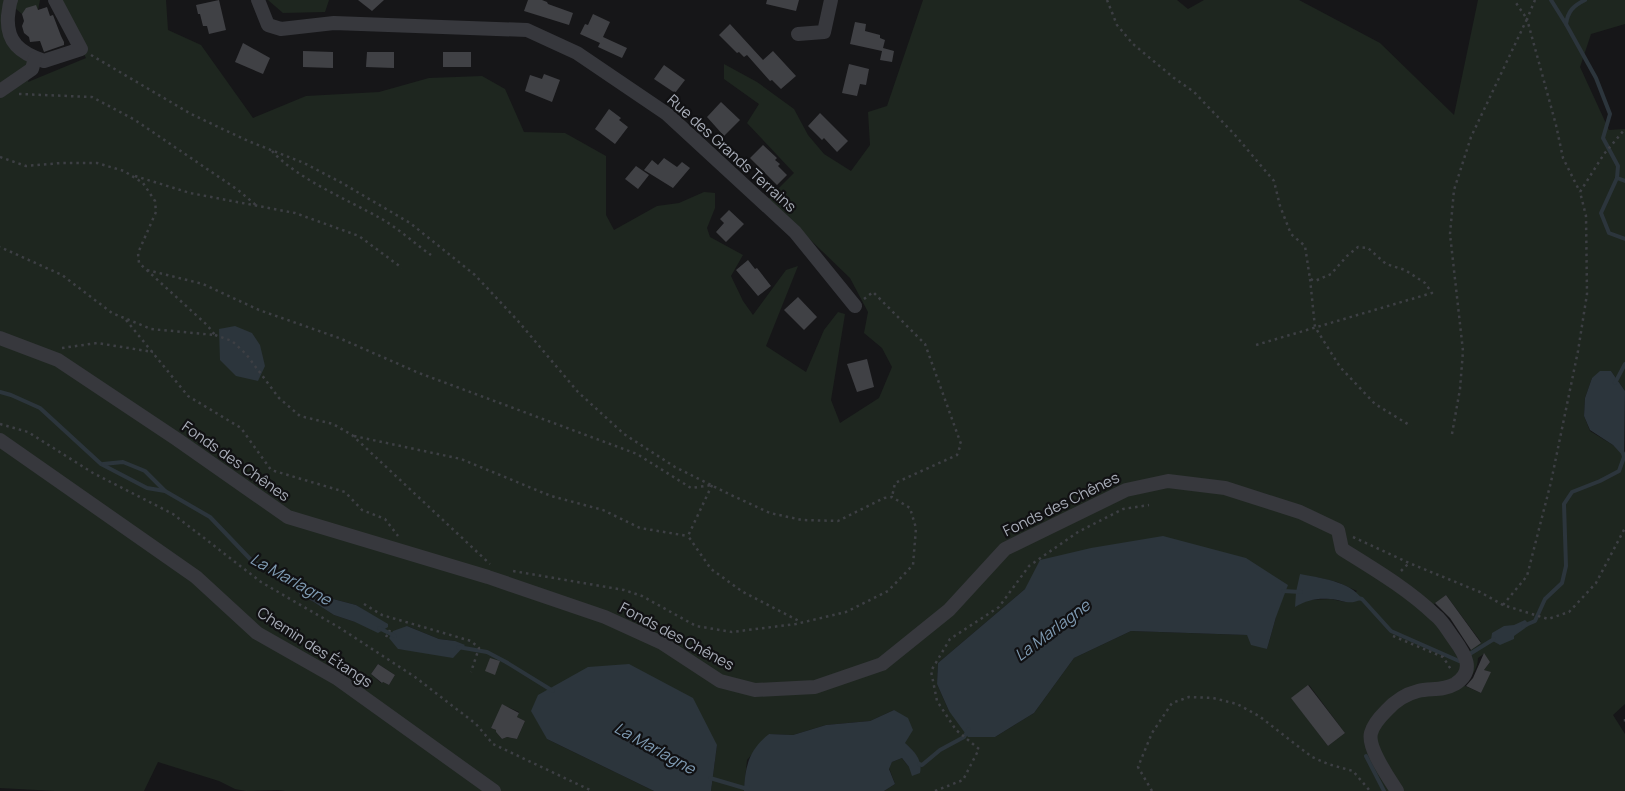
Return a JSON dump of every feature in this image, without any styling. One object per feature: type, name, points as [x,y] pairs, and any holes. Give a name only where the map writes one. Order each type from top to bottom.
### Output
[{"type":"street","points":[[11,0],[7,28],[12,40],[18,49],[44,61],[81,49],[55,0]]},
{"type":"street","name":"Rue des Grands Terrains","points":[[258,0],[268,25],[281,29],[334,23],[527,30],[577,53],[667,114],[795,232],[855,306]]},
{"type":"street","points":[[798,34],[824,32],[831,0]]},
{"type":"street","points":[[0,91],[32,69],[35,58]]},
{"type":"street","name":"Fonds des Chênes","points":[[0,338],[58,360],[178,440],[288,517],[488,577],[605,617],[662,644],[720,681],[755,690],[815,687],[882,664],[949,610],[1005,549],[1126,490],[1168,481],[1225,488],[1300,512],[1338,530]]},
{"type":"street","name":"Chemin des Étangs","points":[[0,440],[196,577],[257,633],[338,679],[494,791]]},
{"type":"street","points":[[1338,530],[1342,549],[1393,581],[1437,616],[1454,651],[1467,662],[1464,674],[1456,684],[1443,689],[1416,692],[1401,698],[1389,707],[1370,733],[1377,759],[1397,791]]},
{"type":"path","points":[[1107,0],[1117,25],[1133,44],[1194,92],[1235,135],[1274,181],[1280,206],[1291,234],[1305,246],[1315,327],[1340,367],[1375,404],[1411,426]]},
{"type":"path","points":[[1503,605],[1527,576],[1551,482],[1578,351],[1587,294],[1586,216],[1580,192],[1563,158],[1527,19],[1514,0]]},
{"type":"path","points":[[1452,434],[1460,389],[1463,351],[1450,234],[1454,190],[1471,137],[1527,19],[1534,0]]},
{"type":"path","points":[[81,49],[191,114],[304,163],[342,182],[410,223],[475,275],[518,321],[578,392],[624,434],[675,466],[770,513],[802,520],[838,520],[884,498],[892,497],[910,508],[916,528],[913,564],[888,591],[846,612],[802,622],[732,632],[696,626],[642,596],[624,590],[504,570]]},
{"type":"path","points":[[18,94],[92,96],[135,120],[238,190],[256,206]]},
{"type":"path","points":[[1580,192],[1604,154],[1625,129]]},
{"type":"path","points":[[271,150],[282,162],[383,219],[431,255]]},
{"type":"path","points":[[0,157],[26,166],[61,163],[97,163],[124,171],[143,182],[155,201],[156,212],[138,253],[140,263],[216,335]]},
{"type":"path","points":[[131,175],[190,193],[294,213],[359,236],[402,268]]},
{"type":"path","points":[[0,247],[62,275],[112,313],[125,319],[151,329],[216,335],[232,341],[246,354],[279,398],[300,416],[333,424],[352,435],[495,568],[488,577]]},
{"type":"path","points":[[1256,345],[1432,293],[1425,283],[1405,270],[1386,264],[1368,248],[1358,247],[1347,256],[1332,274],[1315,281],[1310,279]]},
{"type":"path","points":[[148,270],[203,284],[259,310],[339,338],[419,373],[637,454],[691,488],[712,485]]},
{"type":"path","points":[[855,306],[872,292],[925,344],[962,444],[957,455],[895,483],[892,497]]},
{"type":"path","points":[[125,319],[188,396],[241,428],[272,470],[345,492],[362,510],[385,519],[411,554]]},
{"type":"path","points":[[36,352],[97,343],[153,352]]},
{"type":"path","points":[[0,424],[28,432],[93,473],[173,514],[261,582],[340,628],[415,677],[476,724],[493,744],[592,791]]},
{"type":"path","points":[[352,435],[461,459],[551,496],[603,510],[640,528],[688,536],[711,568],[742,592],[802,622]]},
{"type":"path","points":[[688,536],[712,485]]},
{"type":"path","points":[[935,791],[963,780],[979,749],[958,731],[937,701],[931,671],[950,639],[999,607],[1030,566],[1078,532],[1123,510],[1149,505]]},
{"type":"path","points":[[1338,530],[1409,563],[1480,592],[1503,605],[1548,619],[1570,612],[1596,583],[1625,528]]},
{"type":"path","points":[[364,604],[382,615],[471,641],[479,648],[471,672]]},
{"type":"path","points":[[386,637],[390,630]]},
{"type":"path","points":[[1393,636],[1443,657],[1459,680]]},
{"type":"path","points":[[1443,657],[1454,651]]},
{"type":"path","points":[[1152,791],[1138,767],[1152,733],[1172,703],[1189,697],[1213,698],[1237,704],[1259,716],[1312,757],[1353,771],[1370,791]]},
{"type":"shaded area","points":[[0,0],[40,0],[38,10],[22,14],[10,4],[7,27],[35,58],[28,82],[86,58],[55,0],[166,0],[168,30],[201,45],[253,118],[306,96],[379,92],[429,78],[482,76],[505,89],[524,132],[565,133],[606,156],[606,215],[614,230],[657,206],[679,203],[704,192],[715,193],[715,208],[707,228],[710,237],[743,255],[731,276],[743,301],[753,315],[786,270],[798,266],[766,346],[806,372],[824,330],[838,312],[845,314],[831,400],[840,423],[879,398],[892,367],[882,348],[864,333],[868,312],[850,278],[768,199],[794,173],[747,123],[759,104],[724,79],[724,64],[757,82],[794,109],[808,135],[824,154],[851,171],[870,145],[868,112],[887,106],[923,0],[1177,0],[1188,9],[1204,0],[1299,0],[1380,43],[1454,115],[1478,0],[1625,0],[1625,24],[1591,34],[1580,67],[1609,130],[1625,129],[1625,391],[1611,371],[1592,378],[1585,398],[1584,416],[1590,431],[1625,455],[1625,704],[1613,715],[1625,734],[1625,791],[884,791],[895,784],[889,768],[892,762],[902,758],[909,767],[914,752],[904,743],[894,710],[870,721],[826,725],[793,735],[769,734],[747,760],[744,791],[711,791],[717,745],[547,739],[654,791],[246,791],[235,789],[219,781],[158,762],[144,791],[55,791],[0,788]],"holes":[[[1316,577],[1337,582],[1357,591],[1345,602],[1331,599],[1308,600],[1295,606]],[[296,578],[333,599],[356,605],[371,615],[355,622],[334,615],[301,596]],[[1025,589],[1276,617],[1267,649],[1247,635],[1131,631],[1074,658],[1034,713],[995,737],[949,711],[937,684],[938,663]],[[1446,595],[1481,642],[1469,651],[1434,604]],[[407,626],[439,639],[455,641],[409,650],[398,649]],[[1484,654],[1490,662],[1484,670],[1490,672],[1481,693],[1463,685],[1474,673],[1478,658]],[[378,664],[395,675],[389,685],[381,683],[371,674]],[[1309,685],[1345,733],[1328,746],[1292,698]],[[503,705],[519,712],[517,717],[525,721],[517,739],[507,737],[502,739],[496,730],[491,728]]]},
{"type":"shaded area","points":[[268,0],[329,0],[325,12],[283,13]]},
{"type":"water","points":[[235,326],[252,333],[260,345],[265,366],[258,381],[236,376],[220,360],[219,329]]},
{"type":"water","points":[[1600,371],[1611,371],[1625,391],[1624,457],[1613,445],[1590,430],[1584,416],[1585,398],[1592,378]]},
{"type":"water","points":[[1163,536],[1246,558],[1288,585],[1267,649],[1251,645],[1247,635],[1131,631],[1074,658],[1034,713],[995,737],[968,737],[949,711],[937,684],[938,663],[1025,589],[1040,560],[1091,548]]},
{"type":"water","points":[[1300,574],[1342,584],[1357,593],[1362,599],[1350,602],[1316,599],[1295,607]]},
{"type":"water","points":[[296,578],[333,599],[356,605],[388,624],[388,627],[378,633],[334,615],[301,596],[291,582]]},
{"type":"water","points":[[1525,620],[1528,626],[1514,636],[1514,639],[1500,645],[1491,640],[1492,633],[1504,626],[1514,625]]},
{"type":"water","points":[[407,626],[439,639],[455,641],[465,645],[453,658],[398,649],[389,638],[393,631]]},
{"type":"water","points":[[629,664],[693,698],[717,745],[711,791],[654,791],[547,739],[531,711],[538,695],[588,667]]},
{"type":"water","points":[[894,710],[908,718],[913,730],[905,743],[919,760],[920,773],[912,776],[909,767],[902,758],[892,762],[889,769],[895,784],[884,791],[744,791],[749,759],[757,746],[769,734],[793,735],[826,725],[870,721]]},
{"type":"building","points":[[219,0],[226,30],[209,34],[207,26],[203,26],[196,5]]},
{"type":"building","points":[[358,0],[384,0],[372,11]]},
{"type":"building","points":[[528,0],[542,0],[573,13],[569,25],[524,11]]},
{"type":"building","points":[[767,0],[799,0],[796,11],[766,4]]},
{"type":"building","points":[[36,5],[38,10],[47,7],[50,16],[53,15],[64,45],[44,52],[40,41],[30,42],[22,26],[24,21],[22,14],[26,8]]},
{"type":"building","points":[[593,14],[610,22],[603,37],[627,48],[622,58],[598,47],[600,43],[580,34],[585,24],[588,25]]},
{"type":"building","points":[[855,22],[866,24],[865,31],[880,35],[880,38],[885,40],[883,48],[894,51],[892,62],[880,60],[882,51],[850,44]]},
{"type":"building","points":[[730,24],[763,60],[773,51],[796,76],[781,89],[772,80],[770,81],[747,55],[744,57],[739,52],[737,53],[719,35]]},
{"type":"building","points":[[243,43],[270,58],[263,74],[235,62]]},
{"type":"building","points":[[303,51],[333,52],[333,68],[303,67]]},
{"type":"building","points":[[367,52],[394,52],[394,68],[366,67]]},
{"type":"building","points":[[443,52],[471,52],[471,67],[443,67]]},
{"type":"building","points":[[849,64],[869,69],[866,85],[860,84],[857,96],[842,93]]},
{"type":"building","points":[[664,65],[685,80],[675,93],[654,79]]},
{"type":"building","points":[[544,74],[560,80],[552,102],[525,91],[530,75],[542,79]]},
{"type":"building","points":[[721,102],[740,120],[724,136],[707,117]]},
{"type":"building","points":[[609,109],[621,118],[619,120],[628,127],[615,144],[595,129]]},
{"type":"building","points":[[820,113],[848,141],[837,152],[824,138],[822,140],[808,126]]},
{"type":"building","points":[[763,145],[777,158],[775,160],[780,164],[778,166],[787,175],[777,185],[750,158]]},
{"type":"building","points":[[664,158],[677,167],[682,162],[690,168],[673,188],[644,170],[652,160],[658,165]]},
{"type":"building","points":[[636,166],[649,175],[638,189],[625,179]]},
{"type":"building","points":[[729,210],[744,224],[726,242],[716,232],[724,223],[720,219]]},
{"type":"building","points":[[748,260],[771,286],[758,296],[736,270]]},
{"type":"building","points":[[798,297],[817,317],[804,330],[784,310]]},
{"type":"building","points":[[867,359],[874,387],[857,392],[847,364]]},
{"type":"building","points":[[1446,595],[1481,643],[1471,650],[1450,618],[1435,603]]},
{"type":"building","points":[[1484,653],[1490,662],[1484,670],[1491,672],[1481,693],[1466,686],[1473,678]]},
{"type":"building","points":[[490,658],[500,661],[495,675],[485,671]]},
{"type":"building","points":[[378,664],[395,675],[389,685],[382,683],[371,674]]},
{"type":"building","points":[[1308,685],[1345,733],[1328,746],[1291,698]]},
{"type":"building","points":[[502,704],[519,713],[517,717],[525,721],[517,739],[507,737],[502,739],[496,730],[491,728]]},
{"type":"waterway","points":[[1551,0],[1566,24]]},
{"type":"waterway","name":"La Marlagne","points":[[1585,0],[1572,9],[1566,24],[1596,78],[1610,114],[1603,138],[1618,166],[1617,178],[1601,213],[1609,233],[1625,239]]},
{"type":"waterway","points":[[1617,178],[1625,181]]},
{"type":"waterway","name":"La Marlagne","points":[[1615,383],[1625,364]]},
{"type":"waterway","name":"La Marlagne","points":[[0,392],[40,408],[101,464],[147,488],[165,491],[210,517],[253,562],[296,582]]},
{"type":"waterway","name":"La Marlagne","points":[[1523,626],[1535,621],[1545,599],[1562,583],[1566,566],[1564,504],[1572,492],[1619,471],[1624,457],[1623,453]]},
{"type":"waterway","name":"La Marlagne","points":[[103,464],[123,462],[145,471],[165,491]]},
{"type":"waterway","name":"La Marlagne","points":[[1283,591],[1301,592]]},
{"type":"waterway","name":"La Marlagne","points":[[1358,598],[1362,599],[1391,631],[1459,661],[1462,659]]},
{"type":"waterway","name":"La Marlagne","points":[[379,628],[395,636]]},
{"type":"waterway","name":"La Marlagne","points":[[1468,655],[1494,639]]},
{"type":"waterway","name":"La Marlagne","points":[[458,647],[487,652],[553,691]]},
{"type":"waterway","name":"La Marlagne","points":[[919,764],[922,765],[940,750],[964,737],[969,729]]},
{"type":"waterway","points":[[1366,756],[1384,791]]},
{"type":"waterway","name":"La Marlagne","points":[[710,778],[744,788],[748,787]]}]
